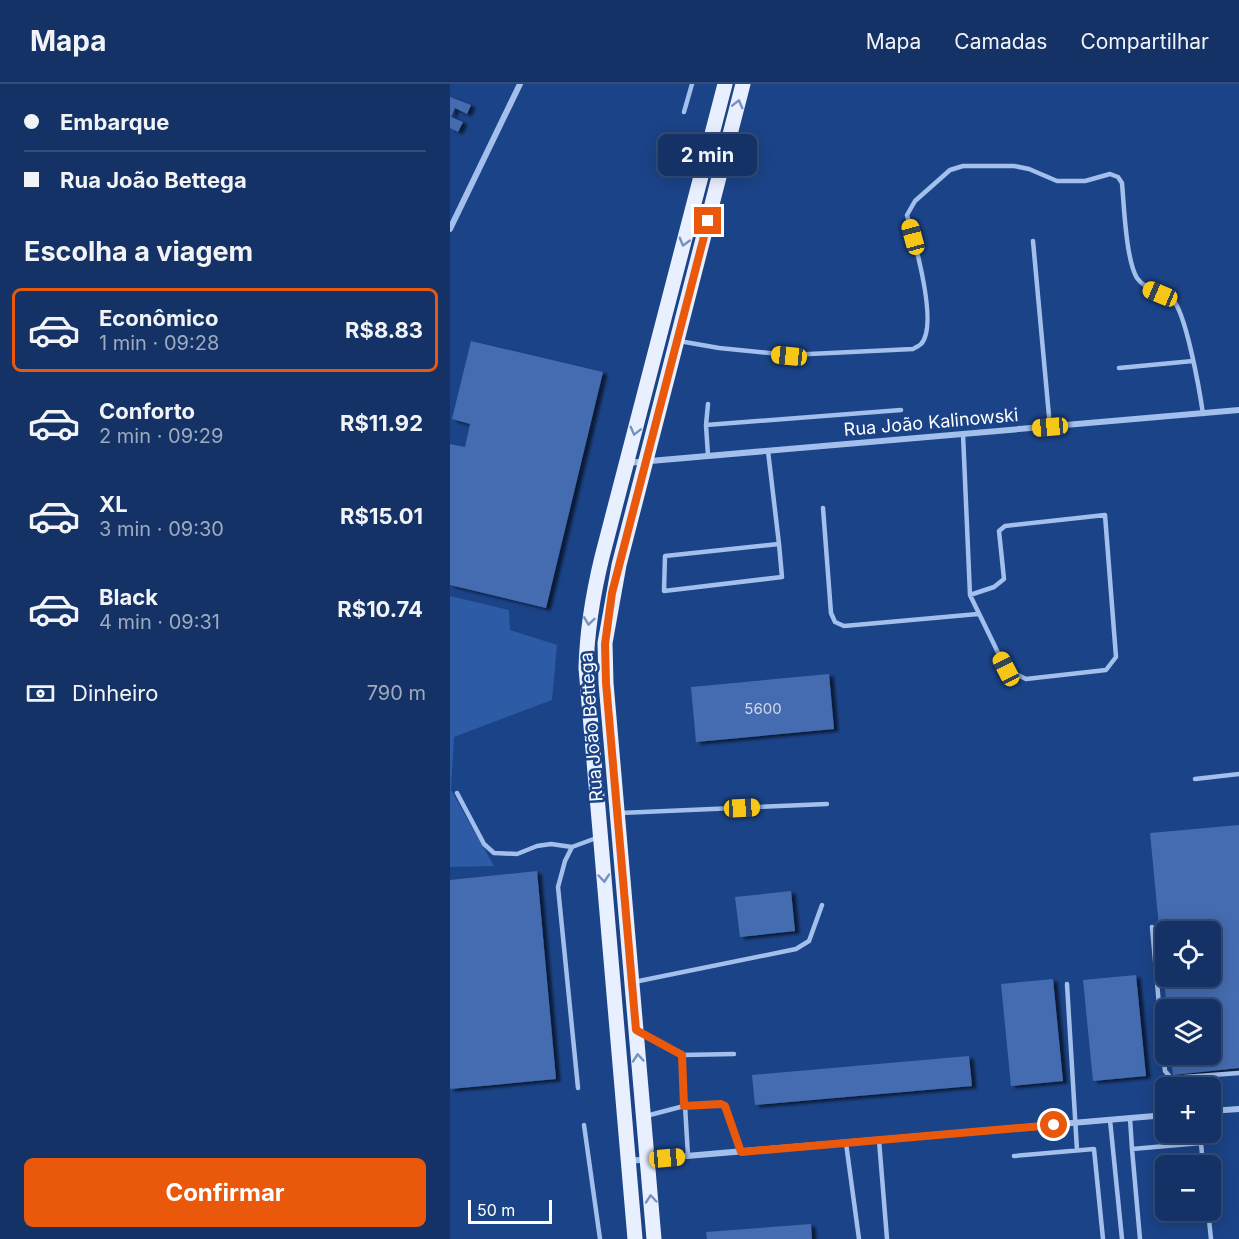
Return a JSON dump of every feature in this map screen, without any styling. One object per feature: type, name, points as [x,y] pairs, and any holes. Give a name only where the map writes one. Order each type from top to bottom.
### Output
[{"type":"main road","name":"Rua João Bettega","points":[[635,1239],[586,647],[596,584],[725,84]]},
{"type":"main road","name":"Rua João Bettega","points":[[654,1239],[606,683],[605,644],[619,565],[743,84]]},
{"type":"street","points":[[450,229],[520,84]]},
{"type":"street","name":"Rua João Kalinowski","points":[[626,463],[1239,410]]},
{"type":"street","points":[[1221,1110],[1239,1109]]},
{"type":"street","points":[[628,1161],[1155,1116]]},
{"type":"lane","points":[[684,112],[692,84]]},
{"type":"lane","points":[[677,341],[789,356],[913,349],[922,344],[927,333],[925,282],[908,215],[915,201],[950,170],[963,166],[1014,166],[1029,169],[1057,181],[1085,181],[1110,174],[1118,177],[1122,183],[1131,262],[1137,278],[1148,289],[1172,299],[1179,311],[1203,414]]},
{"type":"lane","points":[[1033,241],[1050,427]]},
{"type":"lane","points":[[1119,369],[1192,361]]},
{"type":"lane","points":[[708,404],[706,425],[708,456]]},
{"type":"lane","points":[[706,425],[901,410]]},
{"type":"lane","points":[[963,434],[970,595],[1006,669],[1026,679],[1106,670],[1116,657],[1105,515],[1005,526],[999,531],[1004,579],[994,587],[970,595]]},
{"type":"lane","points":[[768,451],[779,544],[782,577],[664,591],[665,556],[779,544]]},
{"type":"lane","points":[[823,508],[831,613],[835,622],[844,626],[978,614]]},
{"type":"lane","points":[[1194,779],[1239,774]]},
{"type":"lane","points":[[457,793],[484,844],[494,853],[517,854],[537,846],[551,844],[572,847],[600,836]]},
{"type":"lane","points":[[617,813],[827,804]]},
{"type":"lane","points":[[572,847],[565,861],[558,887],[578,1088]]},
{"type":"lane","points":[[632,983],[796,949],[809,940],[822,904]]},
{"type":"lane","points":[[1152,927],[1165,1071],[1171,1078],[1239,1073]]},
{"type":"lane","points":[[1067,984],[1077,1150]]},
{"type":"lane","points":[[636,1030],[682,1055],[734,1054]]},
{"type":"lane","points":[[682,1055],[688,1156]]},
{"type":"lane","points":[[643,1117],[684,1106],[721,1104],[725,1106],[741,1152]]},
{"type":"lane","points":[[1130,1118],[1140,1239]]},
{"type":"lane","points":[[1110,1120],[1122,1239]]},
{"type":"lane","points":[[584,1125],[600,1239]]},
{"type":"lane","points":[[879,1140],[887,1239]]},
{"type":"lane","points":[[846,1143],[859,1239]]},
{"type":"lane","points":[[1132,1149],[1200,1143],[1202,1155]]},
{"type":"lane","points":[[1014,1156],[1093,1149],[1103,1239]]},
{"type":"lane","points":[[1209,1221],[1211,1239]]},
{"type":"shaded area","points":[[450,596],[509,610],[510,630],[557,645],[552,700],[454,737],[451,790],[494,866],[450,867]]},
{"type":"building","points":[[450,97],[471,105],[467,114],[455,108],[451,117],[463,122],[458,132],[450,128]]},
{"type":"building","points":[[471,341],[603,372],[546,608],[450,585],[450,444],[465,447],[470,424],[452,419]]},
{"type":"building","points":[[829,674],[834,729],[696,742],[691,687]]},
{"type":"building","points":[[1239,825],[1239,1068],[1173,1075],[1172,1065],[1221,1065],[1221,999],[1166,999],[1165,987],[1221,987],[1221,921],[1158,921],[1150,833]]},
{"type":"building","points":[[537,871],[556,1079],[450,1089],[450,880]]},
{"type":"building","points":[[791,891],[795,931],[740,937],[735,897]]},
{"type":"building","points":[[1136,975],[1146,1076],[1093,1081],[1083,980]]},
{"type":"building","points":[[1053,979],[1063,1081],[1011,1086],[1001,984]]},
{"type":"building","points":[[969,1056],[972,1086],[755,1105],[752,1075]]},
{"type":"building","points":[[811,1224],[812,1239],[707,1239],[706,1232]]},
{"type":"route","points":[[708,221],[612,593],[605,644],[606,683],[636,1030],[682,1055],[684,1106],[721,1104],[725,1106],[741,1152],[1054,1125]]}]
